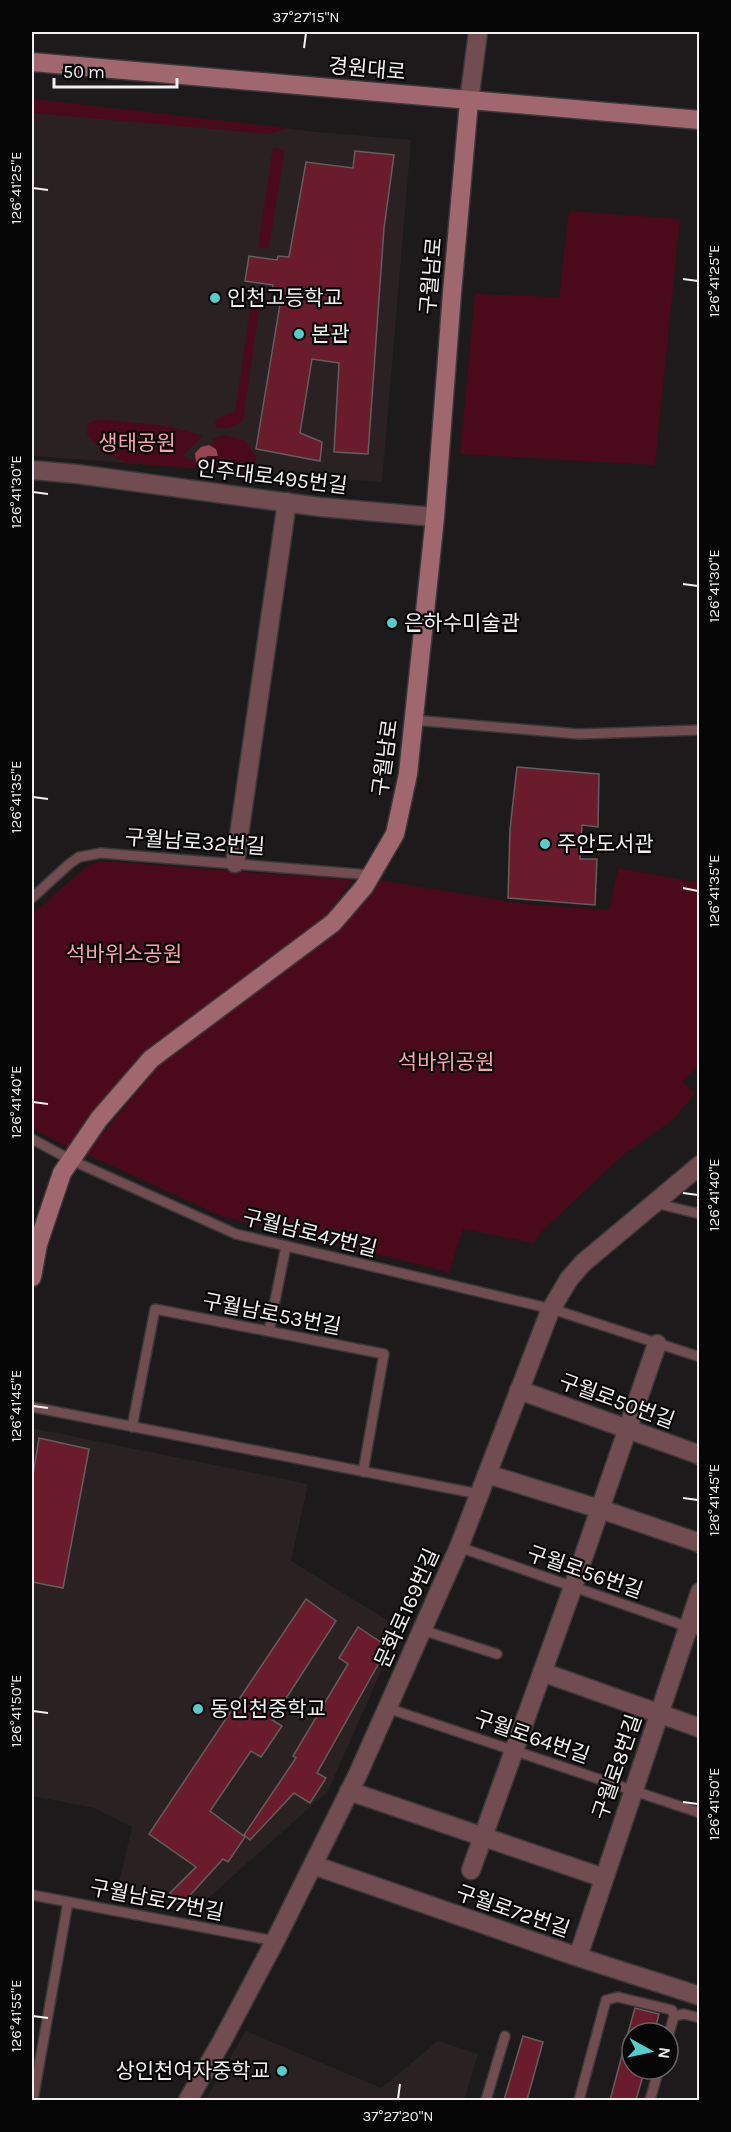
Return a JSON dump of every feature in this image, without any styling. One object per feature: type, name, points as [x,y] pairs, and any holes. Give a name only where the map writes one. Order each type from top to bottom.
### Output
[{"type":"street","points":[[470,101],[478,32]]},
{"type":"street","name":"경원대로","points":[[32,62],[699,120]]},
{"type":"street","name":"구월남로","points":[[32,1277],[38,1244],[62,1173],[99,1119],[151,1059],[333,923],[364,887],[395,834],[408,774],[435,517],[470,101]]},
{"type":"street","name":"인주대로495번길","points":[[32,470],[287,502],[435,517]]},
{"type":"street","points":[[235,863],[287,502]]},
{"type":"street","name":"문화로169번길","points":[[188,2100],[275,1941],[349,1791],[459,1547],[552,1309],[569,1279],[583,1263],[699,1166]]},
{"type":"street","points":[[471,1870],[573,1587],[657,1344]]},
{"type":"street","name":"구월로50번길","points":[[519,1390],[699,1455]]},
{"type":"street","points":[[487,1474],[600,1509],[699,1544]]},
{"type":"street","name":"구월로8번길","points":[[578,1957],[659,1714],[694,1629],[699,1592]]},
{"type":"street","points":[[542,1672],[699,1728]]},
{"type":"street","points":[[349,1791],[604,1878]]},
{"type":"street","name":"구월로72번길","points":[[313,1865],[578,1957],[699,1996]]},
{"type":"lane","points":[[413,720],[599,734],[699,730]]},
{"type":"lane","name":"구월남로32번길","points":[[32,898],[79,857],[101,853],[371,875]]},
{"type":"lane","name":"구월남로47번길","points":[[32,1139],[71,1160],[236,1234],[552,1309],[699,1358]]},
{"type":"lane","points":[[655,1203],[699,1214]]},
{"type":"lane","points":[[269,1331],[286,1246]]},
{"type":"lane","name":"구월남로53번길","points":[[132,1427],[155,1309],[269,1331],[384,1354],[363,1472]]},
{"type":"lane","points":[[32,1407],[479,1494]]},
{"type":"lane","name":"구월로56번길","points":[[459,1547],[694,1629]]},
{"type":"lane","points":[[422,1630],[497,1654]]},
{"type":"lane","name":"구월로64번길","points":[[387,1708],[699,1813]]},
{"type":"lane","name":"구월남로77번길","points":[[32,1894],[275,1941]]},
{"type":"lane","points":[[33,2100],[68,1902]]},
{"type":"lane","points":[[579,2100],[606,2000],[618,1997],[672,2010],[673,2021]]},
{"type":"lane","points":[[674,2016],[684,2014],[699,2018]]},
{"type":"lane","points":[[486,2100],[505,2036]]},
{"type":"lane","points":[[650,2100],[656,2081]]},
{"type":"shaded area","name":"인천고등학교","points":[[32,99],[316,132],[411,140],[382,482],[32,456]]},
{"type":"shaded area","points":[[209,445],[216,449],[218,456],[207,456],[203,463],[196,462],[195,453],[201,447]]},
{"type":"shaded area","name":"동인천중학교","points":[[32,1428],[308,1484],[291,1561],[400,1628],[328,1791],[196,1909],[116,1894],[132,1827],[94,1808],[32,1796]]},
{"type":"shaded area","name":"상인천여자중학교","points":[[246,2031],[381,2088],[438,2041],[478,2054],[464,2100],[205,2100]]},
{"type":"green space","points":[[32,99],[290,128],[269,134],[32,113]]},
{"type":"green space","points":[[273,148],[285,150],[269,248],[258,247]]},
{"type":"green space","points":[[569,211],[680,219],[655,465],[460,454],[475,294],[559,297]]},
{"type":"green space","points":[[253,289],[262,290],[243,421],[230,427],[216,427],[215,421],[235,412]]},
{"type":"green space","name":"생태공원","points":[[99,419],[168,426],[203,436],[182,456],[203,463],[216,449],[209,445],[214,444],[213,439],[225,435],[246,441],[256,457],[253,473],[128,463],[108,455],[87,436],[88,423]]},
{"type":"green space","name":"석바위소공원","points":[[102,861],[353,880],[326,916],[152,1045],[107,1094],[68,1148],[32,1128],[32,914],[87,866]]},
{"type":"green space","name":"석바위공원","points":[[618,868],[699,883],[699,1065],[682,1081],[695,1093],[674,1119],[623,1155],[542,1231],[534,1243],[463,1229],[449,1273],[221,1216],[86,1154],[162,1061],[337,933],[378,880],[524,904],[609,910]]},
{"type":"building","points":[[355,151],[394,155],[384,228],[368,454],[334,452],[339,363],[312,359],[300,433],[322,442],[320,461],[256,449],[282,292],[272,291],[273,285],[245,281],[249,256],[277,260],[278,256],[289,257],[306,162],[353,168]]},
{"type":"building","name":"주안도서관","points":[[517,767],[599,774],[598,827],[582,825],[580,859],[597,859],[595,905],[508,898],[510,829]]},
{"type":"building","points":[[39,1438],[89,1449],[63,1588],[32,1582],[32,1481]]},
{"type":"building","points":[[306,1599],[336,1621],[272,1720],[282,1726],[261,1757],[251,1751],[210,1811],[245,1837],[228,1862],[223,1859],[182,1904],[170,1893],[196,1867],[149,1834]]},
{"type":"building","points":[[358,1627],[388,1647],[317,1773],[326,1778],[310,1803],[294,1793],[250,1840],[244,1835],[296,1758],[293,1756],[348,1664],[339,1658]]},
{"type":"building","points":[[635,2008],[659,2014],[657,2021],[631,2021]]},
{"type":"building","points":[[523,2036],[543,2042],[527,2100],[504,2100]]},
{"type":"building","points":[[620,2063],[620,2081],[642,2081],[636,2100],[610,2100]]},
{"type":"place","name":"인천고등학교","points":[[215,298]]},
{"type":"place","name":"본관","points":[[299,334]]},
{"type":"place","name":"은하수미술관","points":[[392,623]]},
{"type":"place","name":"주안도서관","points":[[545,844]]},
{"type":"place","name":"동인천중학교","points":[[198,1709]]},
{"type":"place","name":"상인천여자중학교","points":[[282,2071]]}]
